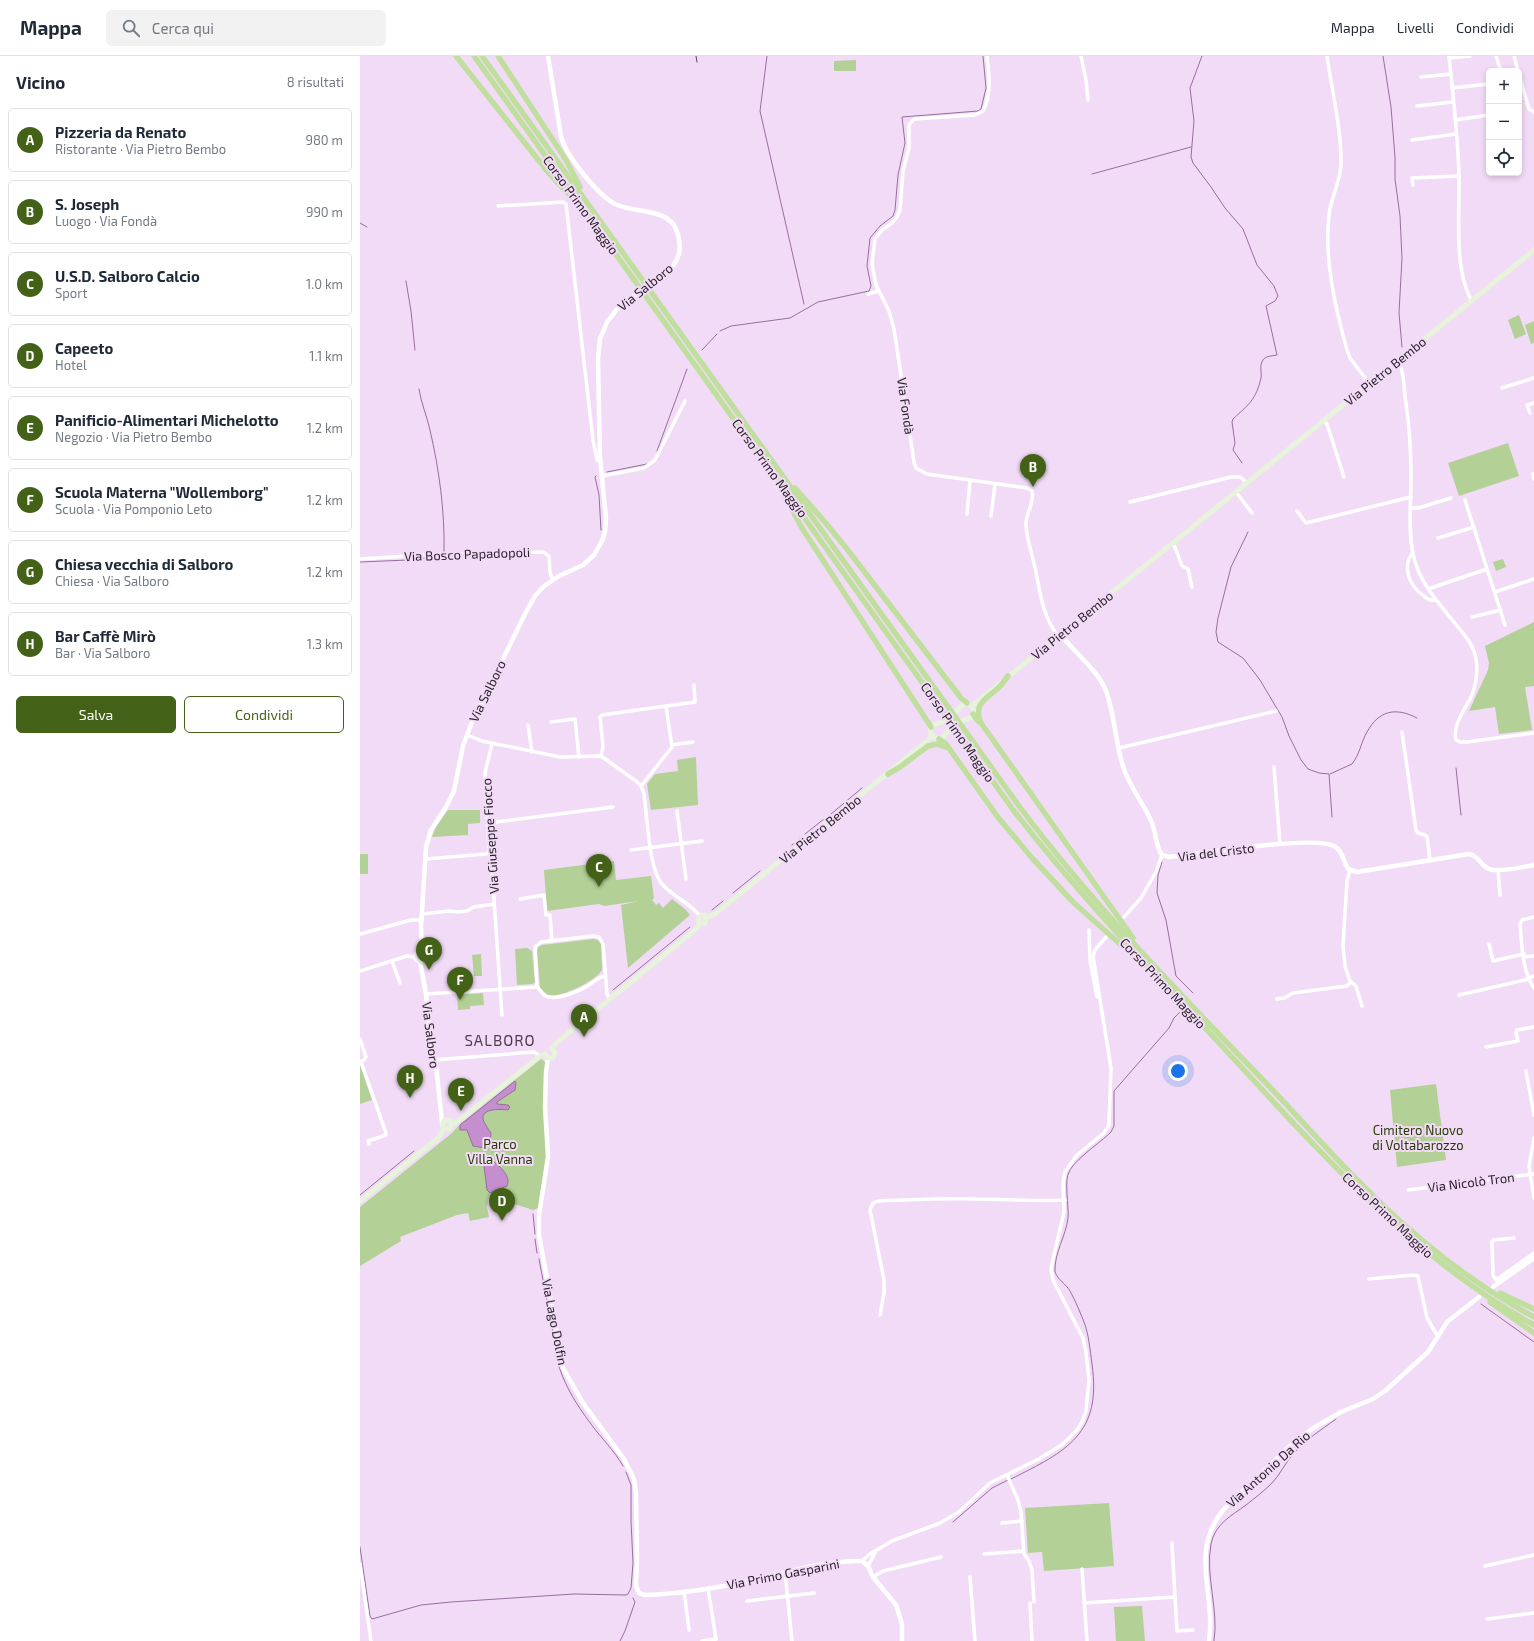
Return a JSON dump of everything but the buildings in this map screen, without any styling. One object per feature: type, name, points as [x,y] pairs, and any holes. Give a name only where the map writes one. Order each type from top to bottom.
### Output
[{"type":"highway","points":[[456,56],[547,171],[570,194],[588,219],[597,226]]},
{"type":"highway","name":"Corso Primo Maggio","points":[[482,56],[587,201],[764,455]]},
{"type":"highway","points":[[498,56],[566,160],[587,201]]},
{"type":"highway","name":"Corso Primo Maggio","points":[[476,58],[764,455],[1017,809],[1075,886],[1155,975],[1373,1205],[1424,1249],[1457,1271],[1534,1317]]},
{"type":"highway","points":[[764,455],[831,528],[961,698],[967,703]]},
{"type":"highway","points":[[764,455],[770,473],[782,490],[802,528],[931,727]]},
{"type":"highway","points":[[1008,676],[999,688],[981,703],[978,710],[981,723],[1148,958]]},
{"type":"highway","points":[[973,714],[976,720],[981,723]]},
{"type":"highway","points":[[939,739],[946,744],[1014,837],[1064,893],[1126,948],[1142,965],[1155,975]]},
{"type":"highway","points":[[888,774],[928,746],[937,744],[948,748]]},
{"type":"highway","name":"Corso Primo Maggio","points":[[1017,809],[1089,894],[1148,958],[1379,1201],[1457,1271],[1495,1301],[1534,1325]]},
{"type":"highway","points":[[1457,1271],[1534,1309]]},
{"type":"highway","points":[[1457,1271],[1478,1294],[1534,1333]]},
{"type":"main road","name":"Via Pietro Bembo","points":[[972,706],[1534,250]]},
{"type":"main road","points":[[967,703],[972,706],[973,714],[970,719],[959,721],[950,728],[945,736],[939,739],[933,736],[930,732],[931,727],[936,723],[947,721],[956,714],[960,706],[967,703]]},
{"type":"main road","name":"Via Pietro Bembo","points":[[552,1049],[556,1043],[695,930],[700,923],[705,923],[706,918],[715,914],[933,736]]},
{"type":"main road","points":[[700,923],[698,920],[700,916],[704,915],[706,918]]},
{"type":"main road","points":[[444,1129],[442,1122],[446,1119],[451,1122],[460,1121],[540,1056],[553,1058],[555,1056],[555,1052],[552,1049],[548,1049],[547,1056]]},
{"type":"main road","points":[[444,1129],[450,1129],[451,1122]]},
{"type":"main road","points":[[360,1201],[438,1138],[444,1129]]},
{"type":"street","name":"Via Salboro","points":[[442,1122],[442,1110],[436,1065],[433,1060],[426,994],[420,961],[423,957],[420,953],[422,948],[421,920],[426,847],[431,830],[446,807],[454,791],[467,735],[472,722],[530,604],[543,587],[553,580],[583,565],[594,555],[600,546],[606,525],[600,461],[598,359],[600,339],[607,322],[618,308],[673,266],[680,252],[679,237],[672,223],[661,215],[617,205],[603,196],[591,183],[562,142],[548,56]]},
{"type":"street","points":[[868,294],[878,291],[872,268],[874,243],[880,232],[892,223],[900,210],[903,171],[909,148],[909,125],[914,119],[975,115],[983,111],[988,97],[989,87],[987,56]]},
{"type":"street","points":[[1081,56],[1088,100]]},
{"type":"street","points":[[1327,56],[1340,144],[1341,163],[1339,180],[1329,216],[1329,266],[1347,350],[1350,358],[1369,384]]},
{"type":"street","points":[[1470,56],[1449,57],[1459,176],[1460,262],[1466,286],[1472,301]]},
{"type":"street","points":[[1496,56],[1499,68]]},
{"type":"street","points":[[1514,56],[1518,68]]},
{"type":"street","points":[[1421,77],[1451,74]]},
{"type":"street","points":[[1522,83],[1529,109],[1534,112]]},
{"type":"street","points":[[1452,88],[1486,84]]},
{"type":"street","points":[[1417,106],[1453,102]]},
{"type":"street","points":[[1455,120],[1486,115]]},
{"type":"street","points":[[1412,140],[1456,134]]},
{"type":"street","points":[[1413,185],[1412,178],[1459,176]]},
{"type":"street","name":"Via Salboro","points":[[498,206],[564,202],[566,204],[593,445],[597,460],[600,461]]},
{"type":"street","name":"Via Fondà","points":[[878,291],[889,311],[894,329],[916,468],[928,474],[995,485],[1027,488],[1032,491],[1033,498],[1026,518],[1027,534],[1035,565],[1042,603],[1048,619],[1059,635]]},
{"type":"street","points":[[1398,361],[1402,377],[1409,426],[1413,552],[1418,571],[1428,590],[1470,643],[1474,650],[1476,660],[1476,682],[1457,726],[1455,735],[1456,740],[1460,742],[1467,742],[1534,733]]},
{"type":"street","points":[[1502,388],[1534,378]]},
{"type":"street","points":[[602,476],[644,468],[655,460],[685,401]]},
{"type":"street","points":[[1530,412],[1527,405],[1534,403]]},
{"type":"street","points":[[1324,421],[1327,424],[1344,477]]},
{"type":"street","points":[[1533,474],[1534,479]]},
{"type":"street","points":[[1130,502],[1232,477],[1240,477],[1247,483]]},
{"type":"street","points":[[967,514],[970,481]]},
{"type":"street","points":[[990,516],[995,485]]},
{"type":"street","points":[[1236,492],[1252,513]]},
{"type":"street","points":[[1297,511],[1306,523],[1411,497]]},
{"type":"street","points":[[1411,508],[1418,508],[1451,498]]},
{"type":"street","points":[[1465,500],[1506,625]]},
{"type":"street","points":[[1438,538],[1474,527]]},
{"type":"street","points":[[1172,544],[1175,547],[1182,566],[1188,569],[1192,587]]},
{"type":"street","name":"Via Bosco Papadopoli","points":[[360,559],[440,554],[543,552],[549,556],[550,573],[553,580]]},
{"type":"street","points":[[1413,552],[1409,557],[1408,564],[1410,582],[1414,588],[1426,598],[1432,601],[1435,600]]},
{"type":"street","points":[[1428,590],[1487,569]]},
{"type":"street","points":[[1495,592],[1534,579]]},
{"type":"street","points":[[1472,617],[1500,610]]},
{"type":"street","name":"Via del Cristo","points":[[1059,635],[1101,680],[1110,706],[1126,774],[1148,814],[1159,850],[1162,855],[1169,857],[1280,844],[1316,843],[1333,846],[1340,850],[1346,866],[1350,870]]},
{"type":"street","points":[[601,756],[603,746],[600,717],[602,714],[695,702],[694,685]]},
{"type":"street","points":[[641,786],[670,750],[672,744],[667,706]]},
{"type":"street","points":[[1119,748],[1276,711]]},
{"type":"street","points":[[550,722],[575,719],[579,757]]},
{"type":"street","points":[[528,726],[532,752]]},
{"type":"street","points":[[1402,732],[1416,830],[1418,833],[1427,837],[1430,860]]},
{"type":"street","points":[[467,735],[492,744],[560,757],[601,756],[641,786],[644,794],[653,865],[658,879],[663,886],[692,907],[700,916]]},
{"type":"street","points":[[672,744],[693,742]]},
{"type":"street","name":"Via Giuseppe Fiocco","points":[[492,744],[485,773],[489,823],[489,852],[491,856],[502,1015]]},
{"type":"street","points":[[1274,767],[1280,844]]},
{"type":"street","points":[[489,823],[612,807]]},
{"type":"street","points":[[677,811],[686,879]]},
{"type":"street","points":[[631,850],[702,841]]},
{"type":"street","points":[[426,859],[486,854],[489,852]]},
{"type":"street","points":[[1362,1006],[1356,986],[1351,982],[1345,966],[1343,946],[1347,881],[1350,870],[1362,872],[1462,854],[1472,854],[1488,869],[1498,870],[1534,865]]},
{"type":"street","points":[[1124,917],[1141,898],[1156,872],[1162,855]]},
{"type":"street","points":[[1498,870],[1500,895]]},
{"type":"street","points":[[520,899],[544,895],[546,915],[550,915],[552,941]]},
{"type":"street","points":[[422,914],[449,911],[462,912],[474,907],[494,904]]},
{"type":"street","points":[[1534,917],[1525,918],[1520,922],[1528,978],[1534,988]]},
{"type":"street","points":[[360,934],[411,920],[421,920]]},
{"type":"street","points":[[1089,930],[1090,961],[1096,992],[1100,1001]]},
{"type":"street","points":[[605,976],[577,990],[554,998],[545,996],[537,987],[535,947],[538,943],[593,936],[599,937],[603,944],[607,994],[610,999]]},
{"type":"street","points":[[902,1641],[902,1624],[898,1609],[892,1598],[873,1577],[868,1566],[862,1561],[892,1541],[932,1526],[953,1516],[990,1483],[1009,1478],[1063,1444],[1077,1430],[1086,1411],[1089,1380],[1083,1338],[1053,1280],[1051,1268],[1063,1217],[1065,1172],[1077,1156],[1104,1133],[1109,1125],[1111,1068],[1093,956],[1095,950],[1106,937]]},
{"type":"street","points":[[1489,944],[1493,961],[1524,955],[1534,956]]},
{"type":"street","points":[[414,957],[416,953],[420,953]]},
{"type":"street","points":[[360,971],[407,956],[414,957],[416,960],[420,961]]},
{"type":"street","points":[[392,961],[400,983]]},
{"type":"street","points":[[1459,995],[1534,976]]},
{"type":"street","points":[[1278,999],[1284,998],[1293,993],[1347,986],[1351,982]]},
{"type":"street","points":[[426,994],[537,987]]},
{"type":"street","points":[[1486,1047],[1518,1041],[1517,1030],[1534,1027]]},
{"type":"street","points":[[360,1039],[366,1059],[360,1062],[386,1133],[386,1135],[368,1141],[369,1144]]},
{"type":"street","points":[[433,1060],[534,1052],[540,1056]]},
{"type":"street","name":"Via Lago Dolfin","points":[[547,1056],[545,1107],[548,1157],[539,1215],[538,1235],[563,1368],[583,1403],[624,1459],[634,1479],[636,1494],[638,1560],[636,1586],[638,1591]]},
{"type":"street","points":[[1526,1071],[1531,1105],[1534,1113]]},
{"type":"street","points":[[442,1110],[451,1122]]},
{"type":"street","points":[[1534,1138],[1529,1162],[1534,1198]]},
{"type":"street","name":"Via Nicolò Tron","points":[[1408,1190],[1532,1175]]},
{"type":"street","points":[[880,1315],[884,1280],[870,1210],[873,1203],[878,1201],[920,1199],[1064,1200]]},
{"type":"street","points":[[1514,1238],[1494,1240],[1492,1242],[1493,1275],[1496,1280],[1534,1253]]},
{"type":"street","points":[[1493,1287],[1534,1258]]},
{"type":"street","points":[[1369,1279],[1413,1275],[1418,1276],[1427,1318],[1437,1335]]},
{"type":"street","name":"Via Antonio Da Rio","points":[[1209,1641],[1210,1623],[1205,1554],[1208,1537],[1216,1519],[1223,1510],[1295,1441],[1341,1412],[1373,1399],[1385,1391],[1428,1352],[1437,1335],[1453,1316],[1479,1297]]},
{"type":"street","points":[[1009,1478],[1018,1500],[1022,1521],[1023,1551],[1032,1570],[1032,1641]]},
{"type":"street","points":[[1002,1523],[1022,1521]]},
{"type":"street","points":[[1172,1543],[1177,1631],[1193,1630]]},
{"type":"street","points":[[868,1566],[876,1551]]},
{"type":"street","points":[[984,1554],[1023,1551]]},
{"type":"street","points":[[1485,1566],[1534,1555]]},
{"type":"street","points":[[873,1577],[883,1571],[942,1557]]},
{"type":"street","name":"Via Primo Gasparini","points":[[638,1591],[645,1595],[708,1588],[745,1582],[820,1565],[862,1561]]},
{"type":"street","points":[[360,1564],[372,1641]]},
{"type":"street","points":[[1082,1569],[1087,1641]]},
{"type":"street","points":[[785,1572],[792,1641]]},
{"type":"street","points":[[970,1578],[975,1641]]},
{"type":"street","points":[[702,1641],[718,1640],[708,1588]]},
{"type":"street","points":[[684,1591],[689,1630]]},
{"type":"street","points":[[747,1601],[814,1593]]},
{"type":"street","points":[[1084,1603],[1175,1597]]},
{"type":"street","points":[[1487,1619],[1534,1613]]},
{"type":"green space","points":[[856,60],[856,71],[834,71],[834,61]]},
{"type":"green space","points":[[1519,315],[1526,334],[1515,339],[1508,320]]},
{"type":"green space","points":[[1534,321],[1534,343],[1531,344],[1525,325]]},
{"type":"green space","points":[[1508,443],[1519,476],[1459,496],[1448,463]]},
{"type":"green space","points":[[1503,559],[1506,567],[1496,571],[1493,562]]},
{"type":"green space","points":[[1534,622],[1534,686],[1525,687],[1532,730],[1499,734],[1495,707],[1469,711],[1488,670],[1489,663],[1485,646]]},
{"type":"green space","points":[[696,757],[698,805],[651,810],[647,784],[655,774],[678,771],[677,760]]},
{"type":"green space","points":[[448,810],[480,810],[480,823],[468,824],[468,835],[432,837],[436,827]]},
{"type":"green space","points":[[360,854],[368,854],[368,874],[360,874]]},
{"type":"green space","points":[[614,861],[616,880],[651,876],[654,898],[652,900],[656,905],[659,903],[663,908],[672,899],[690,915],[628,968],[621,905],[639,901],[604,906],[599,904],[547,911],[544,870]]},
{"type":"green space","points":[[593,939],[598,940],[601,944],[602,970],[599,974],[586,983],[562,994],[550,995],[544,992],[540,987],[537,952],[538,947],[542,945]]},
{"type":"green space","points":[[527,948],[532,951],[535,982],[533,984],[517,985],[515,949]]},
{"type":"green space","points":[[481,954],[482,976],[474,976],[472,955]]},
{"type":"green space","points":[[483,993],[484,1005],[470,1006],[470,1009],[458,1010],[457,995]]},
{"type":"green space","name":"Parco Villa Vanna","points":[[541,1059],[545,1062],[547,1151],[538,1208],[533,1210],[489,1196],[487,1207],[489,1217],[470,1221],[468,1213],[457,1215],[400,1237],[401,1241],[360,1266],[360,1207]]},
{"type":"green space","points":[[360,1065],[372,1100],[360,1104]]},
{"type":"green space","name":"Cimitero Nuovo di Voltabarozzo","points":[[1436,1084],[1446,1160],[1397,1167],[1390,1090]]},
{"type":"green space","points":[[1109,1503],[1114,1566],[1044,1571],[1042,1552],[1028,1553],[1025,1508]]},
{"type":"green space","points":[[1142,1606],[1145,1641],[1116,1641],[1114,1607]]},
{"type":"shaded area","points":[[515,1081],[515,1090],[497,1102],[497,1104],[508,1105],[510,1107],[508,1110],[491,1110],[484,1114],[484,1122],[491,1133],[490,1145],[485,1148],[473,1146],[467,1130],[460,1130],[460,1125]]},
{"type":"shaded area","points":[[490,1160],[497,1164],[503,1171],[508,1179],[508,1182],[507,1186],[490,1193],[487,1190],[484,1166],[486,1162]]},
{"type":"waterway","points":[[767,56],[760,111],[804,304]]},
{"type":"waterway","points":[[720,331],[731,326],[790,318],[818,302],[869,291],[871,286],[867,266],[870,238],[880,226],[893,216],[895,210],[898,175],[905,143],[902,117],[978,111],[981,109],[986,88],[983,56]]},
{"type":"waterway","points":[[1202,56],[1190,88],[1194,121],[1191,157],[1193,163],[1225,208],[1243,229],[1257,265],[1274,286],[1278,296],[1275,301],[1266,306],[1277,355],[1267,357],[1263,360],[1261,367],[1261,378],[1257,392],[1251,402],[1233,419],[1232,422],[1235,443],[1233,450],[1242,463]]},
{"type":"waterway","points":[[1383,56],[1391,107],[1395,157],[1395,179],[1400,216],[1402,258],[1399,313],[1402,347]]},
{"type":"waterway","points":[[1092,174],[1191,147]]},
{"type":"waterway","points":[[360,223],[367,227]]},
{"type":"waterway","points":[[406,281],[415,350]]},
{"type":"waterway","points":[[702,350],[717,334]]},
{"type":"waterway","points":[[657,451],[687,369]]},
{"type":"waterway","points":[[419,389],[430,430],[439,475],[444,521],[444,552]]},
{"type":"waterway","points":[[607,472],[647,464]]},
{"type":"waterway","points":[[596,476],[599,495],[601,530]]},
{"type":"waterway","points":[[1248,532],[1231,567],[1218,618],[1216,632],[1218,642],[1243,658],[1260,680],[1282,717],[1289,736],[1301,760],[1308,769],[1319,773],[1329,774],[1332,817]]},
{"type":"waterway","points":[[360,562],[408,560],[445,556]]},
{"type":"waterway","points":[[1330,774],[1352,764],[1367,732],[1377,719],[1383,715],[1402,712],[1417,718]]},
{"type":"waterway","points":[[1456,768],[1461,815]]},
{"type":"waterway","points":[[831,814],[862,788]]},
{"type":"waterway","points":[[805,834],[824,819]]},
{"type":"waterway","points":[[792,845],[802,837]]},
{"type":"waterway","points":[[1162,862],[1158,875],[1157,893],[1166,920],[1176,976],[1193,993]]},
{"type":"waterway","points":[[733,893],[760,871]]},
{"type":"waterway","points":[[712,910],[723,901]]},
{"type":"waterway","points":[[613,990],[690,927]]},
{"type":"waterway","points":[[1011,1479],[1049,1459],[1064,1449],[1086,1424],[1091,1408],[1094,1388],[1086,1327],[1072,1295],[1055,1272],[1056,1258],[1068,1218],[1068,1176],[1072,1167],[1088,1151],[1111,1132],[1114,1126],[1114,1091],[1169,1028],[1174,1018],[1180,1012]]},
{"type":"waterway","points":[[360,1195],[414,1151]]},
{"type":"waterway","points":[[533,1214],[535,1234]]},
{"type":"waterway","points":[[535,1239],[537,1253]]},
{"type":"waterway","points":[[539,1259],[553,1333]]},
{"type":"waterway","points":[[1481,1304],[1534,1342]]},
{"type":"waterway","points":[[557,1360],[566,1385],[575,1401],[623,1466]]},
{"type":"waterway","points":[[1214,1641],[1215,1617],[1210,1556],[1211,1544],[1216,1531],[1224,1521],[1272,1483],[1290,1458],[1303,1444],[1336,1419]]},
{"type":"waterway","points":[[360,1547],[370,1616],[372,1619],[421,1605],[451,1602],[574,1594],[626,1595],[631,1588],[633,1563],[631,1485],[626,1472]]},
{"type":"waterway","points":[[953,1522],[992,1488],[1008,1480]]},
{"type":"waterway","points":[[620,1641],[635,1602],[633,1598]]},
{"type":"tram line","points":[[696,56],[697,62]]},
{"type":"place","name":"S. Joseph","points":[[1033,487]]},
{"type":"place","name":"U.S.D. Salboro Calcio","points":[[599,887]]},
{"type":"place","name":"Chiesa vecchia di Salboro","points":[[429,970]]},
{"type":"place","name":"Scuola Materna \"Wollemborg\"","points":[[460,1000]]},
{"type":"place","name":"Pizzeria da Renato","points":[[584,1037]]},
{"type":"place","name":"Bar Caffè Mirò","points":[[410,1098]]},
{"type":"place","name":"Panificio-Alimentari Michelotto","points":[[461,1111]]},
{"type":"place","name":"Capeeto","points":[[502,1221]]},
{"type":"district","name":"SALBORO","points":[[500,1040]]}]
